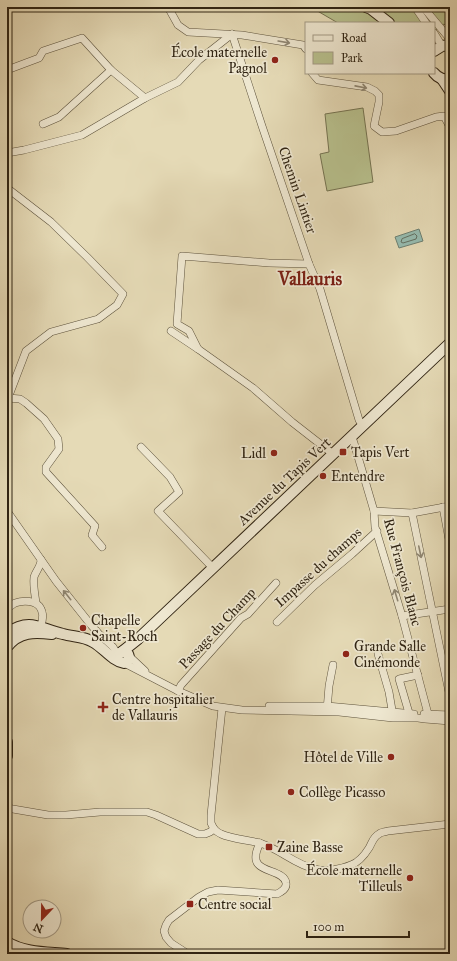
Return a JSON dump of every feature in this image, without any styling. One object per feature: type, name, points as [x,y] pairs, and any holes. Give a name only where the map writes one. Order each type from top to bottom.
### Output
[{"type":"main road","points":[[366,7],[388,22]]},
{"type":"main road","points":[[380,7],[395,22]]},
{"type":"main road","points":[[442,78],[450,91]]},
{"type":"main road","name":"Avenue du Tapis Vert","points":[[123,655],[138,639],[450,343]]},
{"type":"main road","points":[[10,640],[14,629],[26,625],[41,626],[63,634]]},
{"type":"main road","points":[[10,640],[34,633],[63,634],[84,638],[93,642],[113,658],[123,655]]},
{"type":"main road","points":[[7,742],[7,756]]},
{"type":"main road","points":[[7,942],[28,950],[67,954]]},
{"type":"street","points":[[168,7],[178,25],[188,32],[242,34],[303,45],[305,48]]},
{"type":"street","points":[[414,7],[425,22]]},
{"type":"street","points":[[423,7],[450,39]]},
{"type":"street","points":[[7,153],[82,135],[145,98],[178,82],[199,60],[232,34]]},
{"type":"street","name":"Chemin Lintier","points":[[232,34],[309,264],[320,289],[359,420],[363,426]]},
{"type":"street","points":[[435,36],[439,48]]},
{"type":"street","points":[[7,70],[39,58],[43,51],[82,38],[111,70],[145,98]]},
{"type":"street","points":[[43,124],[59,117],[111,70]]},
{"type":"street","points":[[313,74],[318,80],[367,87],[375,91],[379,95],[379,102],[374,126],[382,132],[396,131],[436,117],[444,116],[450,127]]},
{"type":"street","points":[[7,188],[50,222],[123,294],[117,305],[98,319],[51,332],[26,351],[8,398],[20,399],[26,403],[44,419],[58,439],[59,448],[46,467],[46,472],[95,526],[92,535],[102,547]]},
{"type":"street","points":[[198,349],[189,331],[177,324],[182,256],[270,263],[309,264]]},
{"type":"street","points":[[171,331],[253,388],[292,422],[333,454]]},
{"type":"street","name":"Rue François Blanc","points":[[352,437],[374,511],[375,527],[418,675],[423,715]]},
{"type":"street","points":[[141,447],[170,477],[179,492],[158,511],[213,568]]},
{"type":"street","points":[[374,511],[412,514],[447,507],[450,545]]},
{"type":"street","points":[[7,511],[56,581],[99,634],[113,647],[153,678],[178,691],[213,706],[222,708],[241,706],[327,709],[393,715],[450,716]]},
{"type":"street","points":[[412,514],[450,697]]},
{"type":"street","name":"Impasse du champs","points":[[277,622],[315,585],[377,531]]},
{"type":"street","points":[[36,603],[34,576],[41,565],[41,560]]},
{"type":"street","name":"Passage du Champ","points":[[178,691],[181,685],[241,618],[248,614],[276,583]]},
{"type":"street","points":[[27,601],[34,587]]},
{"type":"street","points":[[7,608],[16,603],[27,601],[36,603],[42,609],[43,618],[41,626]]},
{"type":"street","points":[[402,616],[450,609]]},
{"type":"street","points":[[378,654],[389,692],[393,715]]},
{"type":"street","points":[[327,709],[333,665]]},
{"type":"street","points":[[407,715],[399,679],[418,675]]},
{"type":"street","points":[[222,708],[211,815],[211,823],[214,829],[221,834],[260,843],[283,853],[306,866],[316,870],[326,870],[344,868],[359,861],[365,854],[374,838],[379,834],[388,831],[450,824]]},
{"type":"street","points":[[423,715],[425,720],[450,722]]},
{"type":"street","points":[[7,808],[48,815],[100,812],[147,812],[198,834],[205,834],[214,829]]},
{"type":"street","points":[[188,954],[171,943],[166,937],[164,931],[169,920],[199,897],[208,892],[218,890],[276,894],[286,888],[285,879],[257,864],[256,854],[260,843]]},
{"type":"green space","points":[[278,7],[450,7],[450,30],[444,24],[435,30],[435,22],[336,22],[314,9]]},
{"type":"green space","points":[[363,108],[373,182],[327,191],[320,154],[329,152],[325,114]]},
{"type":"water","points":[[419,229],[423,241],[399,248],[395,237]]},
{"type":"place","name":"École maternelle Pagnol","points":[[275,60]]},
{"type":"place","name":"Tapis Vert","points":[[343,452]]},
{"type":"place","name":"Lidl","points":[[274,453]]},
{"type":"place","name":"Entendre","points":[[323,476]]},
{"type":"place","name":"Chapelle Saint-Roch","points":[[83,628]]},
{"type":"place","name":"Grande Salle Cinémonde","points":[[346,654]]},
{"type":"place","name":"Centre hospitalier de Vallauris","points":[[103,707]]},
{"type":"place","name":"Hôtel de Ville","points":[[391,757]]},
{"type":"place","name":"Collège Picasso","points":[[291,792]]},
{"type":"place","name":"Zaine Basse","points":[[269,847]]},
{"type":"place","name":"École maternelle Tilleuls","points":[[410,878]]},
{"type":"place","name":"Centre social","points":[[190,904]]},
{"type":"district","name":"Vallauris","points":[[310,279]]}]
